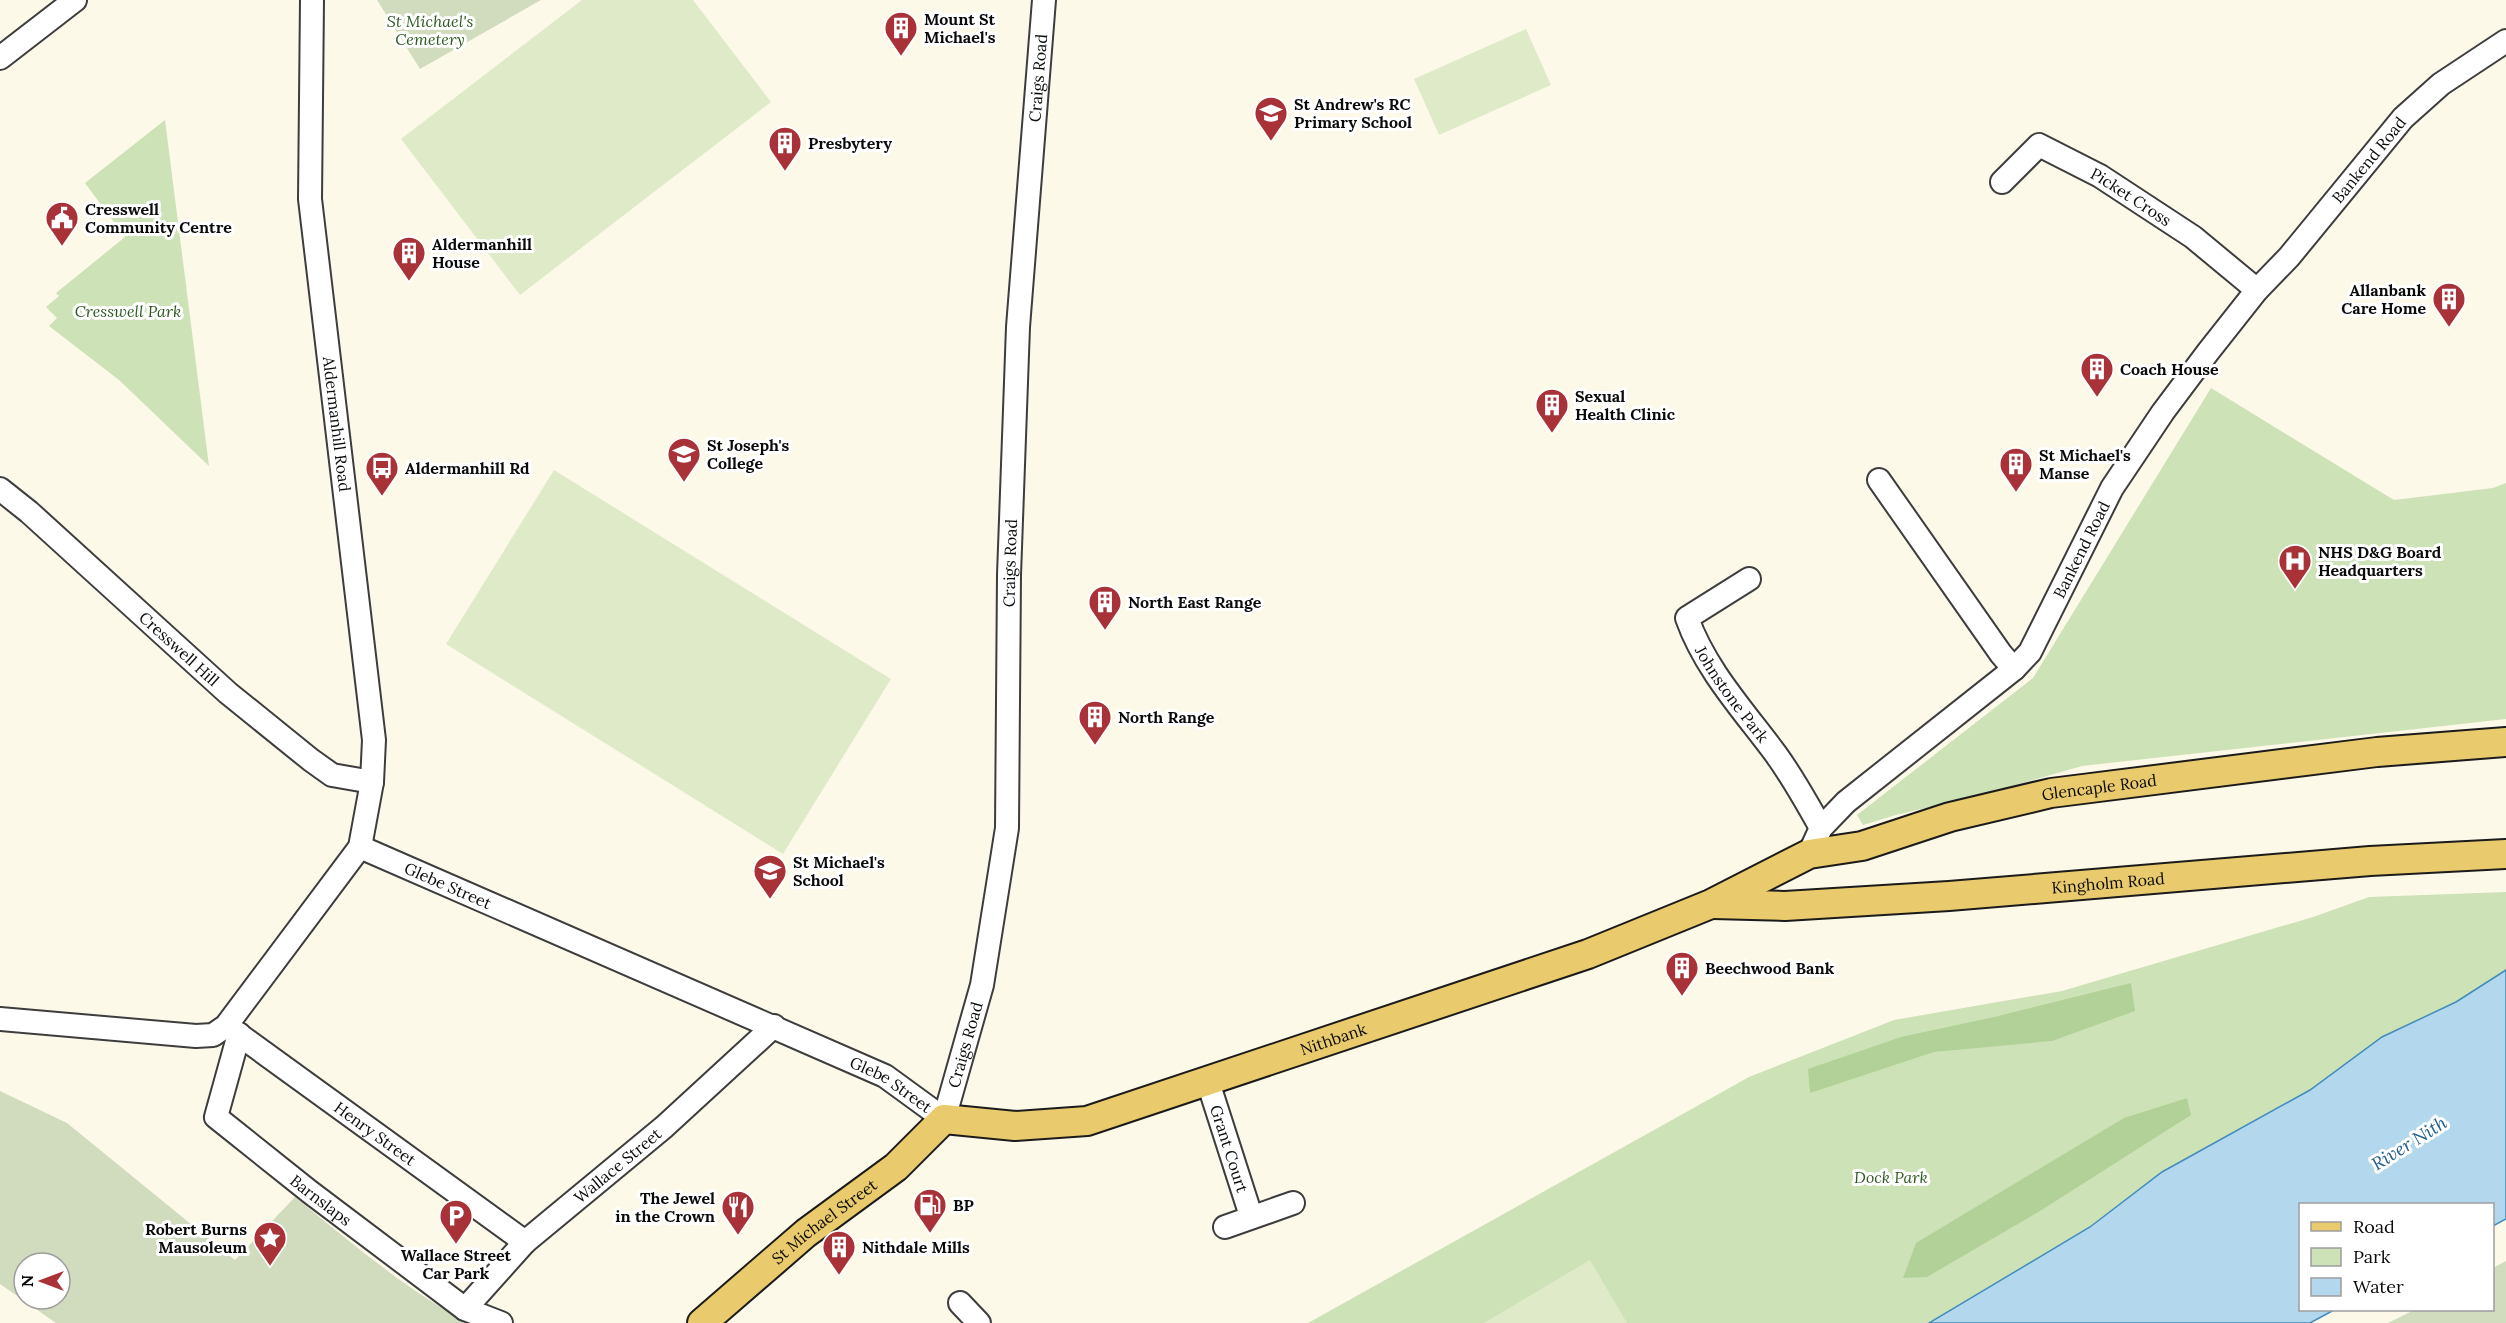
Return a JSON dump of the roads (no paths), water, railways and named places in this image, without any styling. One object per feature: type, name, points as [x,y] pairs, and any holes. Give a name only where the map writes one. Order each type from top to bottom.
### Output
[{"type":"main road","name":"Glencaple Road","points":[[1711,904],[1809,854],[1862,846],[1950,817],[2051,793],[2378,752],[2506,742]]},
{"type":"main road","name":"Kingholm Road","points":[[1711,904],[1785,906],[1914,898],[2370,861],[2506,854]]},
{"type":"main road","name":"Nithbank","points":[[945,1119],[1015,1126],[1087,1121],[1588,954],[1711,904]]},
{"type":"main road","name":"St Michael Street","points":[[702,1323],[806,1233],[896,1167],[945,1119]]},
{"type":"street","points":[[0,58],[75,0]]},
{"type":"street","name":"Aldermanhill Road","points":[[312,0],[309,199],[374,740],[372,782],[360,847]]},
{"type":"street","name":"Craigs Road","points":[[945,1119],[982,985],[1007,828],[1009,575],[1018,327],[1044,0]]},
{"type":"street","name":"Bankend Road","points":[[1809,854],[1821,828],[1846,802],[2014,669],[2030,652],[2112,488],[2163,412],[2257,290],[2289,257],[2403,118],[2441,84],[2506,41]]},
{"type":"street","name":"Picket Cross","points":[[2002,182],[2039,145],[2100,176],[2183,231],[2257,290]]},
{"type":"street","points":[[1879,480],[2001,654],[2014,669]]},
{"type":"street","name":"Cresswell Hill","points":[[0,489],[29,512],[228,693],[311,760],[333,775],[372,782]]},
{"type":"street","name":"Johnstone Park","points":[[1749,579],[1687,618],[1693,636],[1730,696],[1777,755],[1821,828]]},
{"type":"street","points":[[0,1019],[196,1036],[233,1030],[360,847]]},
{"type":"street","name":"Glebe Street","points":[[360,847],[885,1076],[945,1119]]},
{"type":"street","name":"Wallace Street","points":[[465,1309],[525,1242],[664,1127],[774,1026]]},
{"type":"street","name":"Henry Street","points":[[233,1030],[525,1242]]},
{"type":"street","name":"Barnslaps","points":[[233,1030],[216,1118],[465,1309],[501,1323]]},
{"type":"street","name":"Grant Court","points":[[1208,1082],[1251,1216]]},
{"type":"street","points":[[1225,1227],[1293,1203]]},
{"type":"street","points":[[960,1303],[979,1323]]},
{"type":"water","name":"River Nith","points":[[2506,970],[2506,1219],[2494,1225],[2494,1203],[2299,1203],[2299,1311],[2332,1311],[2310,1323],[1929,1323],[2090,1227],[2162,1172],[2310,1090],[2382,1037],[2456,1002]]},
{"type":"place","name":"Mount St Michael's","points":[[901,57]]},
{"type":"place","name":"St Andrew's RC Primary School","points":[[1271,142]]},
{"type":"place","name":"Presbytery","points":[[785,172]]},
{"type":"place","name":"Cresswell Community Centre","points":[[62,247]]},
{"type":"place","name":"Aldermanhill House","points":[[409,282]]},
{"type":"place","name":"Allanbank Care Home","points":[[2449,328]]},
{"type":"place","name":"Coach House","points":[[2097,398]]},
{"type":"place","name":"Sexual Health Clinic","points":[[1552,434]]},
{"type":"place","name":"St Joseph's College","points":[[684,483]]},
{"type":"place","name":"St Michael's Manse","points":[[2016,493]]},
{"type":"place","name":"Aldermanhill Rd","points":[[382,497]]},
{"type":"place","name":"NHS D&G Board Headquarters","points":[[2295,590]]},
{"type":"place","name":"North East Range","points":[[1105,631]]},
{"type":"place","name":"North Range","points":[[1095,746]]},
{"type":"place","name":"St Michael's School","points":[[770,900]]},
{"type":"place","name":"Beechwood Bank","points":[[1682,997]]},
{"type":"place","name":"BP","points":[[930,1234]]},
{"type":"place","name":"The Jewel in the Crown","points":[[738,1236]]},
{"type":"place","name":"Wallace Street Car Park","points":[[456,1245]]},
{"type":"place","name":"Robert Burns Mausoleum","points":[[270,1267]]},
{"type":"place","name":"Nithdale Mills","points":[[839,1276]]},
{"type":"park label","name":"St Michael's Cemetery","points":[[430,30]]},
{"type":"park label","name":"Cresswell Park","points":[[128,311]]},
{"type":"park label","name":"Dock Park","points":[[1891,1177]]}]
